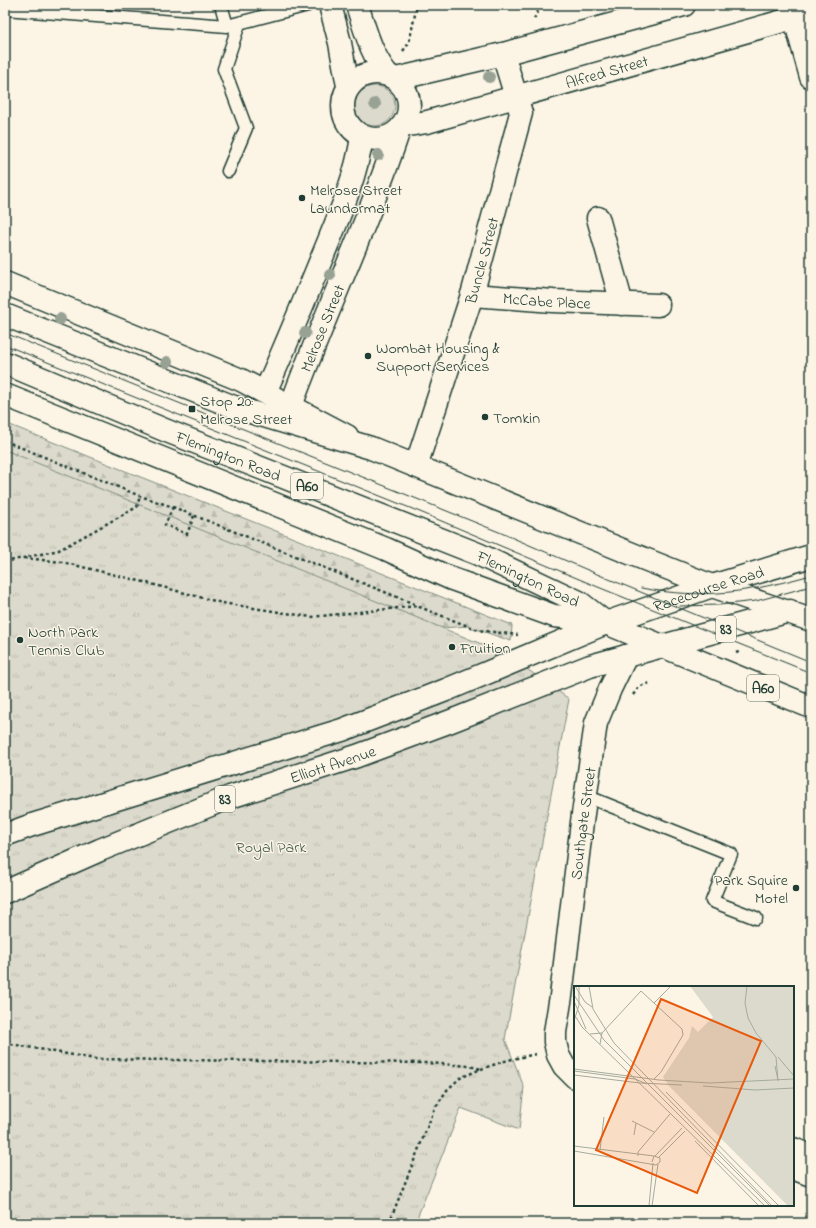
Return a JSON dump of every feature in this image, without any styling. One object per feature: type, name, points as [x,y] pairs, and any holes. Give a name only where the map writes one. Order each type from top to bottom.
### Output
[{"type":"main road","points":[[330,5],[340,43],[348,86]]},
{"type":"main road","points":[[357,5],[376,58],[392,77],[402,85],[409,101],[408,114],[400,128],[390,136],[381,139],[362,137],[349,126],[344,118],[342,110],[342,102],[348,86],[354,80],[366,74],[379,72],[392,77],[503,54],[684,5]]},
{"type":"main road","points":[[799,12],[811,77]]},
{"type":"main road","name":"Alfred Street","points":[[400,128],[517,97],[799,12]]},
{"type":"main road","name":"Buncle Street","points":[[416,466],[472,294],[522,113],[503,54]]},
{"type":"main road","name":"Melrose Street","points":[[291,406],[354,251],[400,128]]},
{"type":"main road","name":"Melrose Street","points":[[265,392],[288,341],[349,192],[358,160],[362,137]]},
{"type":"main road","points":[[598,218],[622,304]]},
{"type":"main road","points":[[330,240],[354,251]]},
{"type":"main road","points":[[5,282],[221,371],[265,392],[371,448]]},
{"type":"main road","name":"McCabe Place","points":[[472,294],[553,301],[658,305]]},
{"type":"main road","points":[[5,314],[243,410],[371,448],[712,586],[811,620]]},
{"type":"main road","name":"Flemington Road","points":[[5,363],[167,431],[478,554],[579,602],[604,622]]},
{"type":"main road","name":"Flemington Road","points":[[5,395],[386,549],[452,579],[554,616],[604,622],[811,707]]},
{"type":"main road","name":"Racecourse Road","points":[[604,622],[712,586],[811,556]]},
{"type":"main road","name":"83","points":[[664,646],[811,606]]},
{"type":"main road","name":"Elliott Avenue","points":[[5,835],[32,825],[342,730],[446,690],[604,622]]},
{"type":"main road","name":"Elliott Avenue","points":[[5,892],[100,850],[230,797],[364,754],[590,666],[664,646]]},
{"type":"main road","name":"Southgate Street","points":[[566,1047],[555,1032],[561,996],[586,796],[598,718],[626,656]]},
{"type":"main road","points":[[566,1047],[558,1055],[564,1066],[574,1076]]},
{"type":"main road","points":[[794,1149],[811,1156]]},
{"type":"main road","points":[[794,1168],[811,1175]]},
{"type":"lane","points":[[221,5],[233,25],[224,69],[246,128],[228,171]]},
{"type":"lane","points":[[5,10],[233,25],[308,5]]},
{"type":"lane","points":[[586,796],[731,854],[712,901],[756,918]]},
{"type":"path","points":[[403,51],[409,43],[417,5]]},
{"type":"path","points":[[534,19],[541,5]]},
{"type":"path","points":[[5,441],[478,630],[522,636]]},
{"type":"path","points":[[5,562],[59,550],[137,507],[140,496]]},
{"type":"path","points":[[172,507],[165,525],[187,534],[194,516]]},
{"type":"path","points":[[24,558],[62,562],[222,603],[311,617],[417,606]]},
{"type":"path","points":[[633,695],[640,686],[650,683]]},
{"type":"path","points":[[5,1042],[95,1059],[427,1063],[469,1066],[481,1069]]},
{"type":"path","points":[[389,1223],[435,1108],[441,1097],[453,1083],[481,1069],[508,1060],[533,1056],[566,1047]]},
{"type":"green space","points":[[379,86],[386,89],[392,95],[395,106],[394,114],[386,123],[379,126],[371,126],[364,123],[356,114],[355,102],[358,95],[367,87]]},
{"type":"green space","points":[[5,423],[512,625],[511,641],[467,626],[419,630],[5,592]]},
{"type":"green space","name":"Royal Park","points":[[5,450],[506,654],[569,699],[505,1039],[524,1087],[519,1130],[461,1108],[415,1223],[5,1223]]},
{"type":"tram line","points":[[5,333],[499,532],[811,662]]},
{"type":"tram line","points":[[5,345],[420,512],[598,587],[811,673]]},
{"type":"tram line","points":[[641,588],[664,592],[706,594],[747,590],[811,575]]},
{"type":"tram line","points":[[680,606],[719,605],[756,601],[811,586]]},
{"type":"place","name":"Melrose Street Laundormat","points":[[302,198]]},
{"type":"place","name":"Wombat Housing & Support Services","points":[[368,356]]},
{"type":"place","name":"Stop 20: Melrose Street","points":[[192,409]]},
{"type":"place","name":"Tomkin","points":[[485,417]]},
{"type":"place","name":"North Park Tennis Club","points":[[20,640]]},
{"type":"place","name":"Fruition","points":[[452,647]]},
{"type":"place","name":"Park Squire Motel","points":[[796,888]]}]
